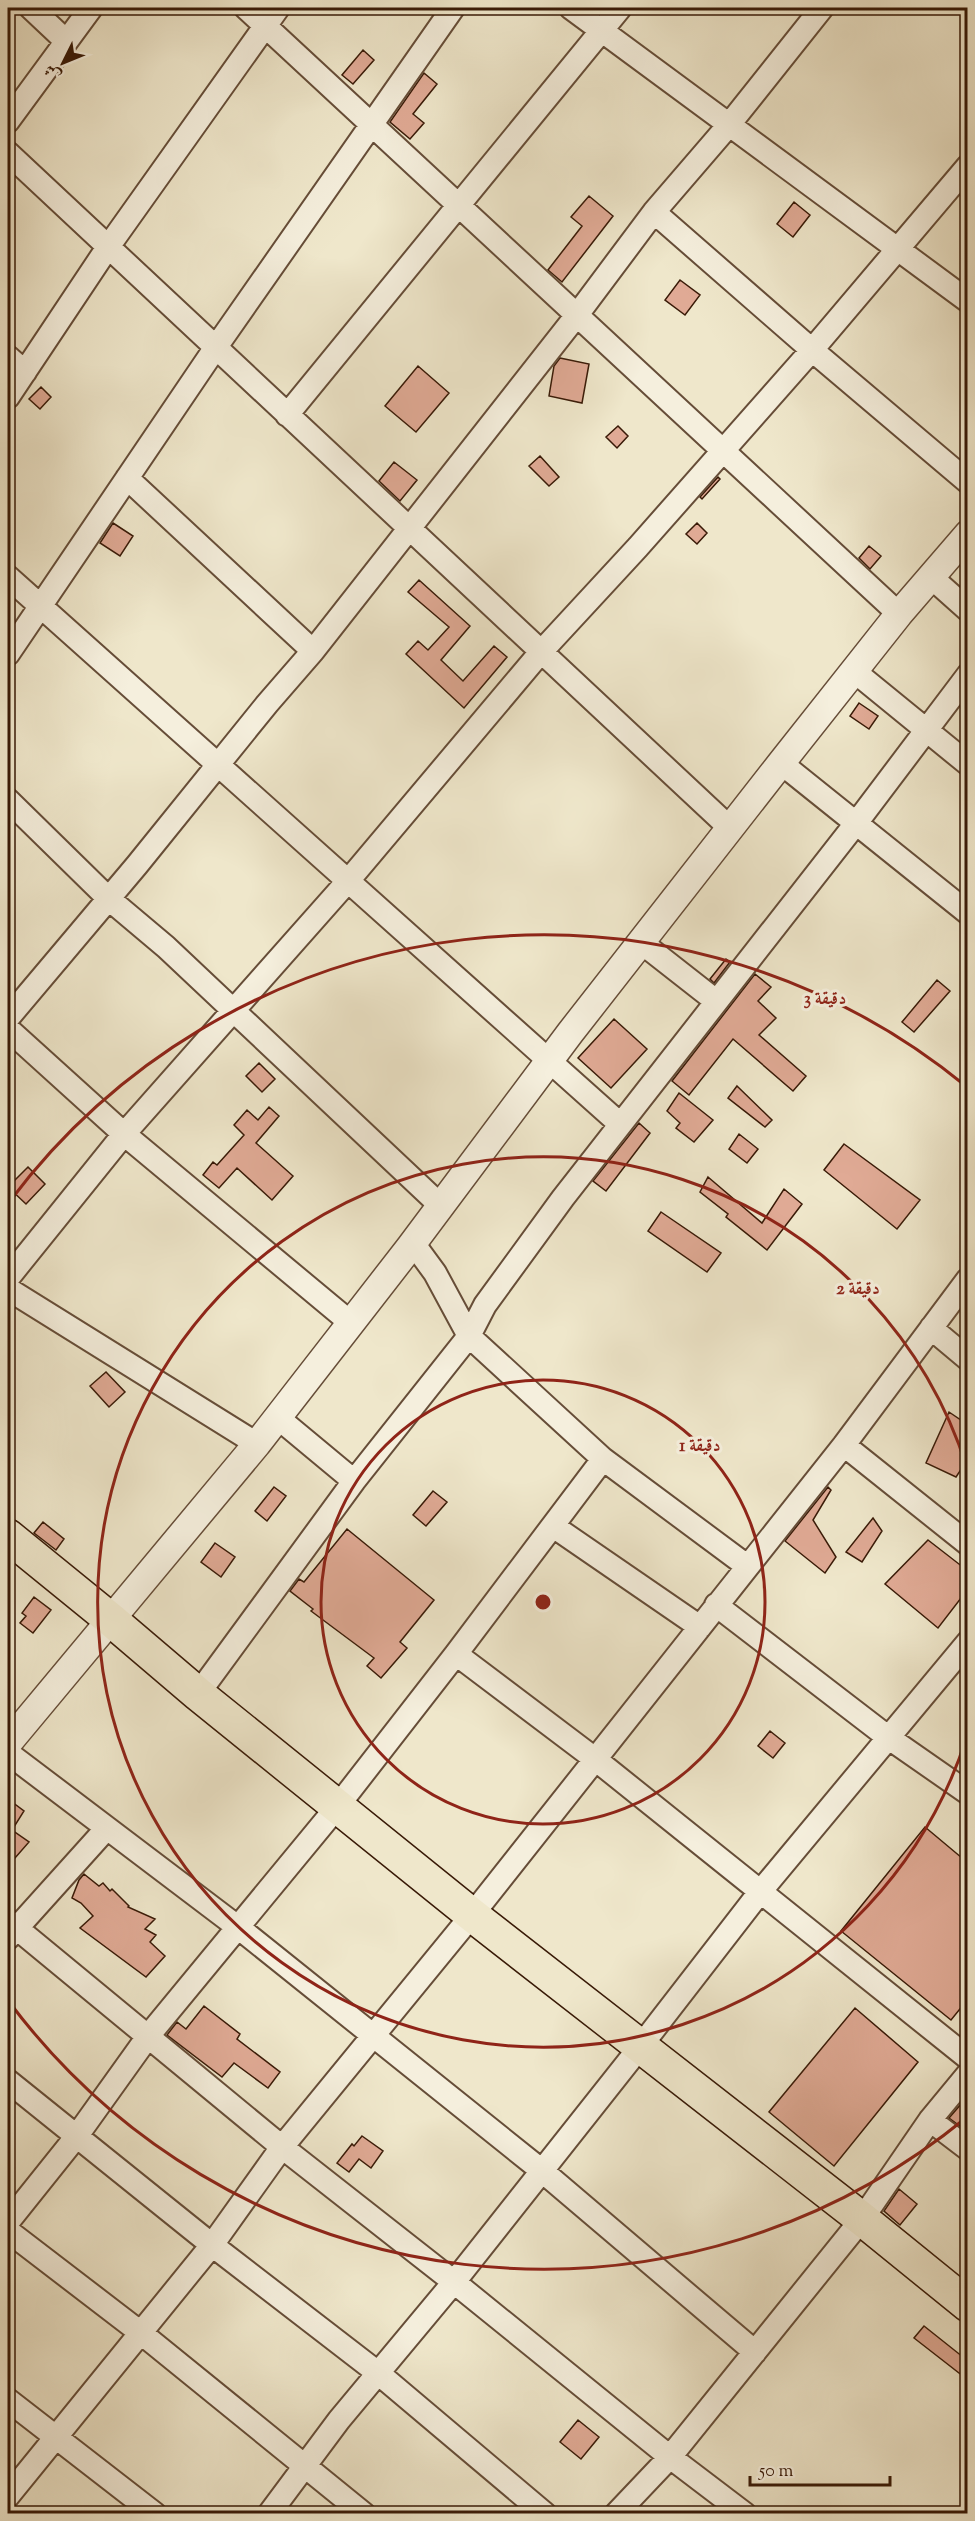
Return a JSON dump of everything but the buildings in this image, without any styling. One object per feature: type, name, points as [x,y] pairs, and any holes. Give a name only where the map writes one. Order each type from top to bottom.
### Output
[{"type":"highway","points":[[8,1536],[337,1807],[862,2219],[968,2305]]},
{"type":"street","points":[[31,8],[66,41]]},
{"type":"street","points":[[8,121],[91,8]]},
{"type":"street","points":[[246,8],[899,614]]},
{"type":"street","points":[[8,398],[108,247],[278,8]]},
{"type":"street","points":[[8,654],[216,347],[453,8]]},
{"type":"street","points":[[571,8],[968,301]]},
{"type":"street","points":[[287,416],[600,29],[620,8]]},
{"type":"street","points":[[8,1018],[313,651],[577,315],[654,212],[729,126],[822,8]]},
{"type":"street","points":[[8,153],[540,653],[731,829]]},
{"type":"street","points":[[8,1278],[124,1134],[348,881],[540,653],[812,350],[968,166]]},
{"type":"street","points":[[654,212],[968,482]]},
{"type":"street","points":[[8,357],[25,372]]},
{"type":"street","points":[[127,478],[313,651]]},
{"type":"street","points":[[8,1743],[256,1444],[413,1243],[550,1063],[570,1033],[781,763],[899,614],[968,534]]},
{"type":"street","points":[[8,577],[620,1124]]},
{"type":"street","points":[[931,577],[968,610]]},
{"type":"street","points":[[854,671],[968,764]]},
{"type":"street","points":[[198,1694],[354,1481],[469,1336],[485,1305],[620,1124],[857,822],[968,675]]},
{"type":"street","points":[[781,763],[968,912]]},
{"type":"street","points":[[8,800],[109,899],[166,947],[441,1206]]},
{"type":"street","points":[[642,943],[716,1001]]},
{"type":"street","points":[[8,1029],[124,1134],[351,1323]]},
{"type":"street","points":[[413,1243],[435,1273],[469,1336],[603,1459],[747,1566]]},
{"type":"street","points":[[8,2496],[212,2245],[282,2147],[472,1915],[700,1627],[844,1444],[968,1279]]},
{"type":"street","points":[[8,1289],[256,1444]]},
{"type":"street","points":[[931,1328],[968,1359]]},
{"type":"street","points":[[277,1417],[354,1481]]},
{"type":"street","points":[[844,1444],[968,1544]]},
{"type":"street","points":[[8,2222],[76,2137],[148,2035],[337,1807],[603,1459]]},
{"type":"street","points":[[553,1526],[700,1627]]},
{"type":"street","points":[[716,1605],[889,1738],[968,1793]]},
{"type":"street","points":[[269,2514],[378,2373],[454,2282],[640,2047],[760,1892],[968,1642]]},
{"type":"street","points":[[456,1654],[595,1759],[968,2058]]},
{"type":"street","points":[[8,1753],[239,1928],[373,2035],[541,2170],[755,2352]]},
{"type":"street","points":[[107,1828],[10,1929],[148,2035],[282,2147],[454,2282],[670,2457],[745,2514]]},
{"type":"street","points":[[616,2514],[670,2457],[862,2219],[930,2120],[968,2074]]},
{"type":"street","points":[[8,2081],[212,2245],[378,2373],[545,2514]]},
{"type":"street","points":[[930,2120],[968,2149]]},
{"type":"street","points":[[8,2231],[141,2333],[364,2514]]},
{"type":"street","points":[[8,2400],[155,2514]]}]
